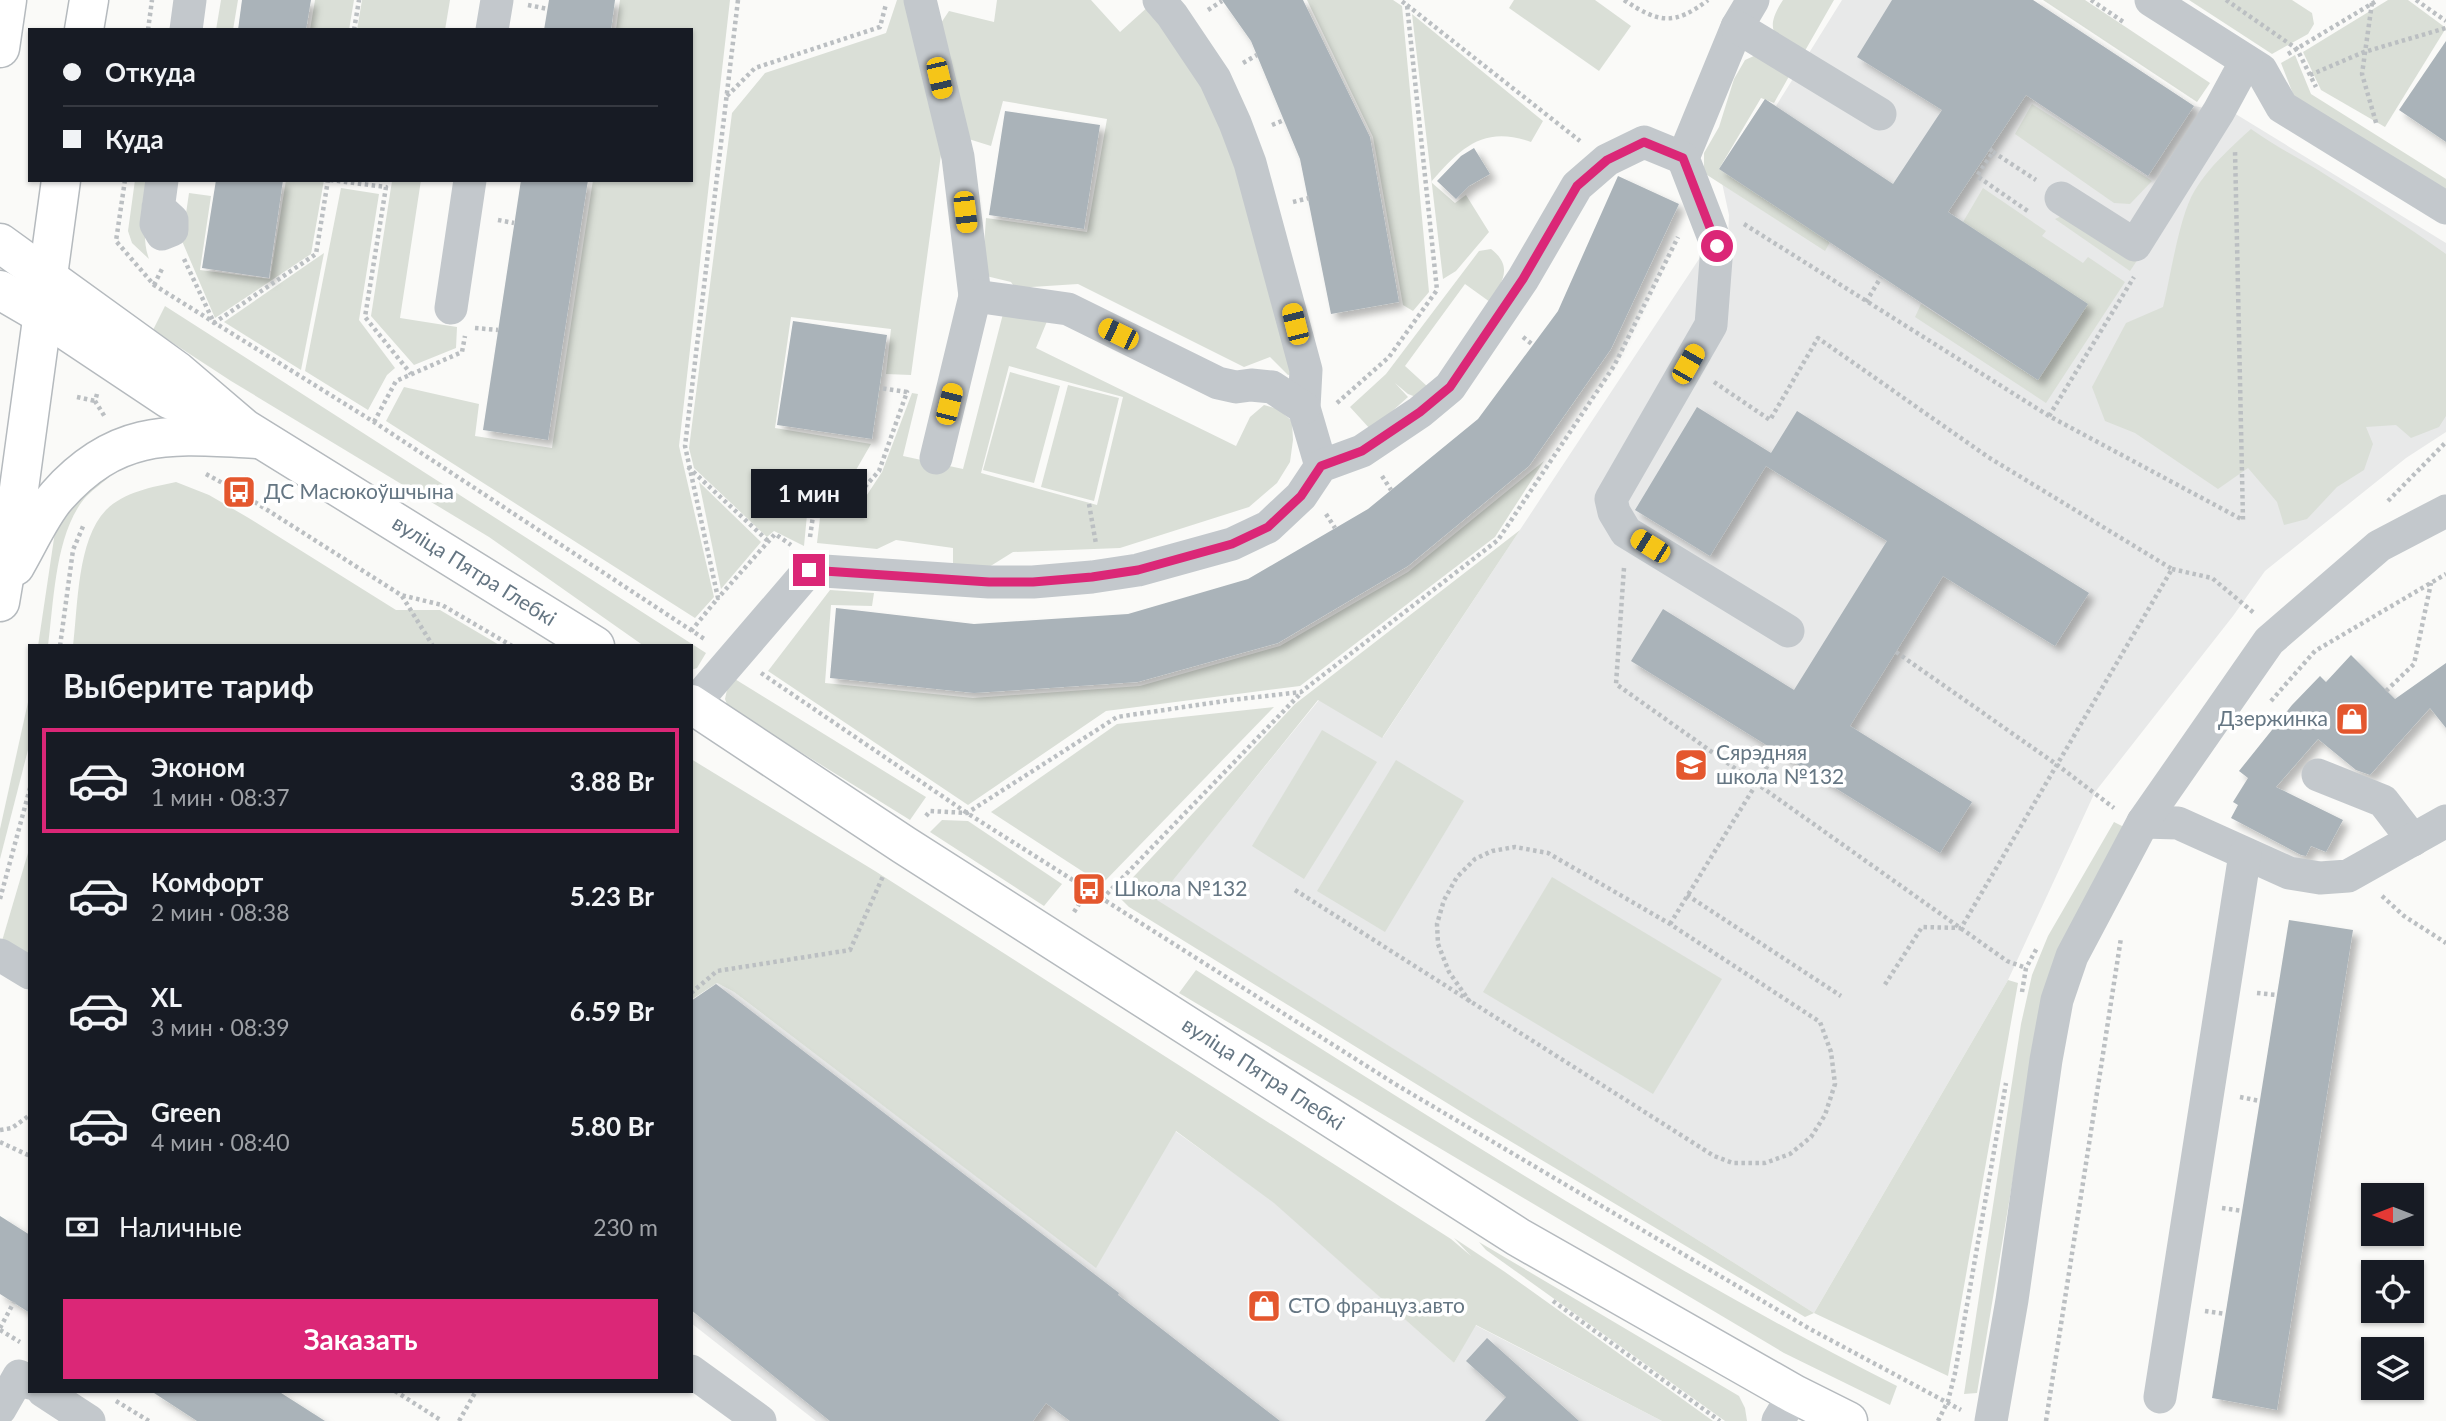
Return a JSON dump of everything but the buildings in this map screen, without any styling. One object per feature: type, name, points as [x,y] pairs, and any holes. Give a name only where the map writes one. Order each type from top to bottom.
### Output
[{"type":"main road","points":[[0,48],[7,0]]},
{"type":"main road","points":[[85,28],[89,0]]},
{"type":"main road","points":[[2,594],[61,182]]},
{"type":"main road","name":"вуліца Пятра Глебкі","points":[[0,243],[45,297]]},
{"type":"main road","name":"вуліца Пятра Глебкі","points":[[0,290],[45,297],[177,371],[252,434],[592,644]]},
{"type":"main road","points":[[2,594],[55,498],[91,464],[138,442],[175,435],[252,434]]},
{"type":"main road","name":"вуліца Пятра Глебкі","points":[[693,706],[904,845],[1786,1407],[1848,1421]]},
{"type":"street","points":[[186,28],[190,0]]},
{"type":"street","points":[[920,0],[958,157],[975,296],[936,458]]},
{"type":"street","points":[[1159,0],[1214,79],[1235,122],[1250,163],[1316,410],[1321,466]]},
{"type":"street","points":[[2151,0],[2253,66],[2282,107],[2446,208]]},
{"type":"street","points":[[493,28],[508,2]]},
{"type":"street","points":[[1788,631],[1626,532],[1614,512],[1611,499],[1711,324],[1717,246],[1683,158],[1745,13],[1880,114]]},
{"type":"street","points":[[2061,198],[2135,245],[2219,111],[2253,66]]},
{"type":"street","points":[[693,704],[755,664],[809,570],[937,579],[1033,582],[1092,577],[1138,570],[1232,544],[1268,527],[1301,496],[1321,466],[1362,451],[1420,412],[1450,387],[1523,279],[1577,186],[1607,160],[1644,142],[1683,158]]},
{"type":"street","points":[[459,317],[470,182]]},
{"type":"street","points":[[975,296],[1068,309],[1219,383],[1236,387],[1272,387],[1316,410]]},
{"type":"street","points":[[1980,1418],[2012,1300],[2046,1060],[2057,1000],[2072,956],[2143,822],[2269,641],[2379,546],[2446,511]]},
{"type":"street","points":[[2318,775],[2383,801],[2413,840]]},
{"type":"street","points":[[2143,822],[2178,823],[2289,873],[2320,878],[2348,876],[2446,821]]},
{"type":"street","points":[[2160,1396],[2245,854]]},
{"type":"street","points":[[0,955],[28,972]]},
{"type":"street","points":[[693,1372],[760,1421]]},
{"type":"street","points":[[0,1409],[19,1376],[28,1382]]},
{"type":"street","points":[[46,1393],[89,1421]]},
{"type":"path","points":[[148,28],[152,0]]},
{"type":"path","points":[[354,28],[359,0]]},
{"type":"path","points":[[718,598],[685,446],[738,0]]},
{"type":"path","points":[[726,97],[755,68],[880,26],[887,0]]},
{"type":"path","points":[[1400,0],[1607,160]]},
{"type":"path","points":[[1624,0],[1643,12],[1671,20],[1689,14],[1708,0]]},
{"type":"path","points":[[2226,0],[2297,49]]},
{"type":"path","points":[[2416,0],[2446,21]]},
{"type":"path","points":[[508,2],[548,9]]},
{"type":"path","points":[[2253,66],[2297,49],[2375,2]]},
{"type":"path","points":[[2375,2],[2362,74],[2379,130]]},
{"type":"path","points":[[1316,410],[1390,357],[1437,290],[1407,5]]},
{"type":"path","points":[[2309,75],[2364,52],[2446,28]]},
{"type":"path","points":[[1102,899],[1301,692],[1498,541],[1614,366],[1698,196],[2049,416],[2243,520],[2234,140]]},
{"type":"path","points":[[1993,152],[2017,167]]},
{"type":"path","points":[[125,182],[116,240],[154,285],[374,422],[691,631],[755,664],[967,813],[1395,1084],[1810,1329],[1980,1418]]},
{"type":"path","points":[[214,323],[316,254],[329,182]]},
{"type":"path","points":[[345,182],[386,187],[365,317],[411,374]]},
{"type":"path","points":[[1866,302],[1881,277]]},
{"type":"path","points":[[459,317],[498,330]]},
{"type":"path","points":[[1688,364],[1770,420],[1818,338],[1988,457],[2172,569],[2211,578],[2247,606]]},
{"type":"path","points":[[374,422],[396,381]]},
{"type":"path","points":[[809,543],[815,502],[853,500],[878,471],[907,392],[880,388]]},
{"type":"path","points":[[95,401],[99,391]]},
{"type":"path","points":[[77,397],[95,401],[106,420]]},
{"type":"path","points":[[688,467],[769,542]]},
{"type":"path","points":[[202,471],[401,595],[442,604],[509,644]]},
{"type":"path","points":[[1089,504],[1098,556]]},
{"type":"path","points":[[60,644],[73,550],[90,514]]},
{"type":"path","points":[[1626,532],[1616,684],[2007,961],[2026,968]]},
{"type":"path","points":[[691,631],[775,534],[796,550]]},
{"type":"path","points":[[1961,928],[2172,569]]},
{"type":"path","points":[[2269,703],[2315,651],[2446,574]]},
{"type":"path","points":[[2386,691],[2414,664],[2431,582]]},
{"type":"path","points":[[401,595],[432,644]]},
{"type":"path","points":[[1896,652],[2095,792]]},
{"type":"path","points":[[967,813],[1116,717],[1301,692]]},
{"type":"path","points":[[1670,924],[1776,752]]},
{"type":"path","points":[[0,899],[28,795]]},
{"type":"path","points":[[1295,890],[1470,1002],[1714,1156],[1733,1163],[1765,1163],[1790,1154],[1811,1138],[1825,1115],[1835,1084],[1831,1052],[1820,1022],[1670,924],[1548,853],[1515,847],[1492,851],[1475,859],[1457,877],[1444,900],[1437,924],[1438,944],[1449,972],[1470,1002]]},
{"type":"path","points":[[693,991],[717,971],[850,950],[883,876]]},
{"type":"path","points":[[1687,895],[1841,996]]},
{"type":"path","points":[[2404,916],[2446,943]]},
{"type":"path","points":[[1884,986],[1922,927],[1961,928]]},
{"type":"path","points":[[2046,1421],[2123,928]]},
{"type":"path","points":[[0,1130],[12,1128],[28,1116]]},
{"type":"path","points":[[0,1142],[28,1155]]},
{"type":"path","points":[[14,1303],[0,1329],[28,1347]]},
{"type":"path","points":[[116,1393],[112,1399],[149,1421]]},
{"type":"path","points":[[398,1393],[442,1421]]},
{"type":"path","points":[[459,1421],[475,1393]]},
{"type":"path","points":[[1938,1421],[1948,1401]]},
{"type":"shaded area","points":[[221,0],[238,0],[233,28],[216,28]]},
{"type":"shaded area","points":[[315,0],[354,0],[349,28],[310,28]]},
{"type":"shaded area","points":[[362,0],[450,0],[445,28],[357,28]]},
{"type":"shaded area","points":[[620,0],[730,0],[679,446],[714,597],[695,618],[386,421],[404,387],[479,404],[475,436],[552,448],[593,182],[693,182],[693,28],[616,28]]},
{"type":"shaded area","points":[[897,0],[909,0],[942,147],[911,375],[886,374],[891,329],[791,317],[775,428],[871,444],[841,496],[809,494],[804,546],[774,531],[767,537],[694,468],[689,448],[732,113],[765,73],[886,33]]},
{"type":"shaded area","points":[[997,0],[1091,0],[1120,32],[1150,5],[1231,127],[1300,372],[1288,375],[1270,357],[1244,367],[1078,284],[1015,288],[1011,282],[982,275],[986,218],[1087,232],[1107,119],[1003,101],[991,146],[959,136],[941,23],[949,11],[994,22]]},
{"type":"shaded area","points":[[1307,0],[1393,0],[1402,6],[1429,292],[1413,311],[1403,305],[1373,137]]},
{"type":"shaded area","points":[[1514,0],[1595,0],[1631,26],[1599,71],[1509,8]]},
{"type":"shaded area","points":[[1783,0],[1834,0],[1802,56],[1775,33],[1773,20]]},
{"type":"shaded area","name":"Сярэдняя школа №132","points":[[1842,0],[2033,0],[2194,106],[2234,113],[2446,243],[2446,432],[2406,458],[2265,571],[2095,792],[2008,980],[1814,1313],[1156,900],[1319,700],[1383,737],[1701,256],[1728,239],[1729,215],[1719,169],[1765,99],[1776,106]]},
{"type":"shaded area","points":[[2043,0],[2085,0],[2210,83],[2197,102]]},
{"type":"shaded area","points":[[2189,0],[2292,0],[2312,13],[2314,24],[2308,34],[2272,54]]},
{"type":"shaded area","points":[[2388,0],[2408,0],[2446,28],[2385,127],[2321,90],[2303,52]]},
{"type":"shaded area","points":[[1412,14],[1543,121],[1531,142],[1514,137],[1486,138],[1463,150],[1432,181]]},
{"type":"shaded area","points":[[1756,55],[1792,71],[1774,103],[1761,98],[1719,169],[1830,242],[1825,251],[1704,173],[1704,153],[1719,127],[1734,79],[1745,60]]},
{"type":"shaded area","points":[[2295,55],[2311,94],[2446,179],[2446,195],[2295,99],[2281,63]]},
{"type":"shaded area","points":[[2032,104],[2152,181],[2130,204],[2114,203],[2015,134]]},
{"type":"shaded area","points":[[2251,129],[2446,254],[2446,416],[2439,427],[2411,438],[2396,425],[2366,427],[2373,444],[2364,470],[2337,487],[2307,519],[2284,525],[2277,502],[2248,468],[2218,489],[2135,433],[2105,421],[2092,387],[2126,323],[2163,307],[2189,201],[2214,165]]},
{"type":"shaded area","points":[[135,182],[153,182],[145,230],[149,259],[132,243],[128,231]]},
{"type":"shaded area","points":[[286,182],[324,182],[311,254],[215,318],[182,241],[189,193],[211,196],[200,270],[270,279]]},
{"type":"shaded area","points":[[392,182],[421,182],[400,318],[457,327],[456,348],[414,365],[371,316]]},
{"type":"shaded area","points":[[1432,183],[1455,203],[1466,195],[1489,232],[1456,271],[1443,279]]},
{"type":"shaded area","points":[[341,188],[379,194],[359,320],[395,368],[387,375],[368,410],[305,371]]},
{"type":"shaded area","points":[[1983,188],[2046,231],[2042,236],[2083,263],[2088,257],[2125,282],[2046,403],[1915,317],[1921,304],[2038,380],[2087,304],[1963,222]]},
{"type":"shaded area","points":[[2068,213],[2138,259],[2130,271],[2055,219]]},
{"type":"shaded area","points":[[1491,249],[1502,262],[1504,275],[1490,302],[1465,284],[1405,366],[1428,387],[1416,397],[1395,383],[1408,397],[1371,430],[1350,407],[1386,374],[1479,251]]},
{"type":"shaded area","points":[[324,253],[301,370],[224,322]]},
{"type":"shaded area","points":[[165,306],[692,644],[641,644],[489,537],[231,381],[153,330]]},
{"type":"shaded area","points":[[1004,310],[1050,314],[1036,348],[1236,446],[1250,417],[1264,405],[1278,409],[1292,421],[1290,462],[1277,483],[1249,507],[1120,548],[1013,552],[989,567],[953,565],[953,548],[896,540],[877,549],[817,543],[821,509],[859,510],[882,472],[912,393],[918,394],[903,456],[963,469]],"holes":[[[1009,366],[1123,397],[1097,505],[981,473]]]},
{"type":"shaded area","points":[[1010,372],[1060,386],[1034,483],[983,470]]},
{"type":"shaded area","points":[[1068,385],[1119,398],[1094,501],[1041,487]]},
{"type":"shaded area","points":[[1544,461],[1495,537],[1300,686],[1106,711],[968,805],[768,671],[830,590],[874,593],[872,606],[831,605],[825,683],[973,698],[1140,686],[1280,646],[1408,572]]},
{"type":"shaded area","points":[[107,467],[109,477],[84,499],[67,531],[57,569],[48,644],[38,644],[56,525]]},
{"type":"shaded area","points":[[176,482],[209,495],[396,610],[440,610],[498,644],[73,644],[80,574],[89,538],[96,523],[106,510],[121,499]]},
{"type":"shaded area","points":[[699,482],[761,542],[721,589]]},
{"type":"shaded area","points":[[1520,530],[1382,738],[1318,700],[1157,900],[1814,1313],[1805,1317],[1473,1119],[1129,907],[1120,898],[1124,887],[1295,704]]},
{"type":"shaded area","points":[[693,645],[706,653],[697,668],[693,669]]},
{"type":"shaded area","points":[[730,676],[926,797],[910,820],[728,707],[725,699]]},
{"type":"shaded area","points":[[28,702],[28,750],[0,859],[0,829]]},
{"type":"shaded area","points":[[1274,707],[1102,884],[991,812],[1117,724]]},
{"type":"shaded area","points":[[1322,730],[1377,762],[1304,879],[1252,846]]},
{"type":"shaded area","points":[[693,760],[875,871],[1451,1239],[1471,1256],[1454,1238],[1713,1421],[1662,1421],[1476,1325],[1454,1363],[1274,1203],[1176,1131],[1096,1268],[734,992],[717,983],[693,999]]},
{"type":"shaded area","points":[[1396,760],[1464,801],[1385,932],[1317,891]]},
{"type":"shaded area","points":[[942,820],[968,821],[1062,884],[1044,906],[930,832]]},
{"type":"shaded area","points":[[2114,822],[2128,829],[2028,1089],[1977,1393],[1964,1394],[2021,1024],[2032,975],[2048,936]]},
{"type":"shaded area","points":[[28,853],[28,956],[2,941]]},
{"type":"shaded area","points":[[1552,877],[1722,979],[1653,1094],[1483,992]]},
{"type":"shaded area","points":[[1196,970],[1629,1239],[1717,1290],[1897,1386],[1890,1405],[1784,1353],[1179,993]]},
{"type":"shaded area","points":[[2008,980],[2018,983],[1948,1376],[1814,1313]]},
{"type":"shaded area","points":[[717,983],[734,992],[1096,1267],[1175,1131],[1274,1202],[1454,1363],[1475,1325],[1662,1421],[816,1421],[693,1325],[693,1000]]},
{"type":"shaded area","points":[[1479,1242],[1739,1396],[1747,1421],[1725,1421],[1486,1250]]},
{"type":"place","name":"ДС Масюкоўшчына","points":[[239,492]]},
{"type":"place","name":"Дзержинка","points":[[2352,719]]},
{"type":"place","name":"Сярэдняя школа №132","points":[[1691,765]]},
{"type":"place","name":"Школа №132","points":[[1089,889]]},
{"type":"place","name":"СТО француз.авто","points":[[1264,1306]]},
{"type":"route","points":[[809,570],[989,582],[1033,582],[1092,577],[1138,570],[1232,544],[1268,527],[1301,496],[1321,466],[1362,451],[1420,412],[1450,387],[1523,279],[1577,186],[1607,160],[1644,142],[1683,158],[1717,246]]}]
